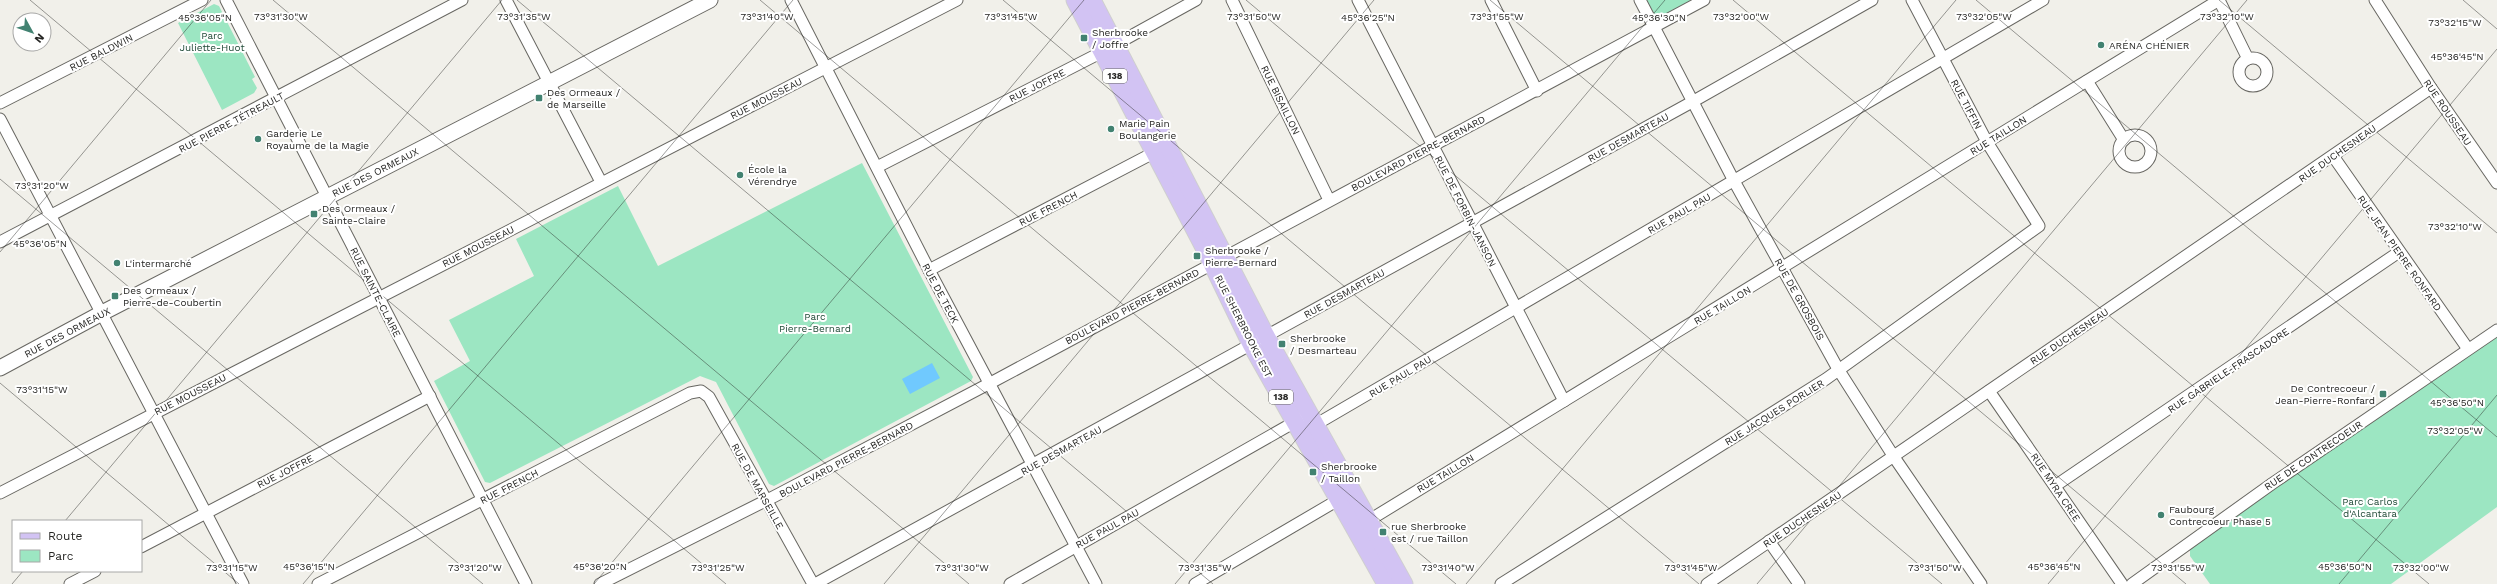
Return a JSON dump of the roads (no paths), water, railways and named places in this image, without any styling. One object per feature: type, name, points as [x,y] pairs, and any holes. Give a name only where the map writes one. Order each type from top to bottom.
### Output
[{"type":"main road","name":"RUE SHERBROOKE EST","points":[[1075,0],[1108,48],[1218,259],[1266,336],[1312,420],[1345,495]]},
{"type":"main road","name":"RUE SHERBROOKE EST","points":[[1092,0],[1108,48]]},
{"type":"main road","name":"RUE SHERBROOKE EST","points":[[1218,259],[1251,344],[1294,422],[1404,584]]},
{"type":"main road","name":"RUE SHERBROOKE EST","points":[[1362,524],[1386,584]]},
{"type":"street","name":"RUE BALDWIN","points":[[0,103],[202,0]]},
{"type":"street","name":"RUE SAINTE-CLAIRE","points":[[226,0],[526,584]]},
{"type":"street","name":"RUE PIERRE TÉTREAULT","points":[[0,242],[462,0]]},
{"type":"street","points":[[506,0],[601,182]]},
{"type":"street","name":"RUE DES ORMEAUX","points":[[0,368],[102,313],[710,0]]},
{"type":"street","name":"RUE DE TECK","points":[[791,0],[929,270],[1096,584]]},
{"type":"street","name":"RUE MOUSSEAU","points":[[0,493],[601,182],[957,0]]},
{"type":"street","name":"RUE JOFFRE","points":[[877,167],[1108,48],[1196,0]]},
{"type":"street","name":"RUE BISAILLON","points":[[1232,0],[1329,200]]},
{"type":"street","name":"RUE DE FORBIN-JANSON","points":[[1358,0],[1564,401]]},
{"type":"street","points":[[1491,0],[1537,91]]},
{"type":"street","name":"RUE DE GROSBOIS","points":[[1640,0],[1734,181],[1838,369],[1894,457],[1981,584]]},
{"type":"street","name":"BOULEVARD PIERRE-BERNARD","points":[[600,584],[766,500],[989,383],[1218,259],[1537,91],[1704,0]]},
{"type":"street","name":"RUE DESMARTEAU","points":[[814,584],[1692,102],[1872,0]]},
{"type":"street","name":"RUE TIFFIN","points":[[1912,0],[1987,142],[2039,226]]},
{"type":"street","name":"RUE PAUL PAU","points":[[1010,584],[1294,422],[1312,420],[1516,307],[1734,181],[1942,57],[2043,0]]},
{"type":"street","name":"RUE TAILLON","points":[[1362,524],[1783,268],[2219,0],[2248,59]]},
{"type":"street","name":"RUE ROUSSEAU","points":[[2375,0],[2431,88],[2497,183]]},
{"type":"street","points":[[2087,81],[2124,140]]},
{"type":"street","name":"RUE DUCHESNEAU","points":[[1707,584],[2431,88]]},
{"type":"street","points":[[0,119],[206,512],[242,584]]},
{"type":"street","name":"RUE FRENCH","points":[[929,270],[1161,149]]},
{"type":"street","name":"RUE JEAN PIERRE RONFARD","points":[[2333,156],[2468,349]]},
{"type":"street","name":"RUE JACQUES PORLIER","points":[[1501,584],[1826,379],[2039,226]]},
{"type":"street","name":"RUE GABRIELE-FRASCADORE","points":[[2055,486],[2399,252]]},
{"type":"street","name":"RUE DE CONTRECOEUR","points":[[2132,584],[2272,483],[2497,330]]},
{"type":"street","name":"RUE FRENCH","points":[[318,584],[690,393],[701,391]]},
{"type":"street","name":"RUE DE MARSEILLE","points":[[701,391],[709,397],[814,584]]},
{"type":"street","name":"RUE MYRA CREE","points":[[1990,391],[2122,584]]},
{"type":"street","name":"RUE JOFFRE","points":[[142,546],[430,396]]},
{"type":"street","points":[[1195,584],[1345,495]]},
{"type":"street","points":[[1770,541],[1799,584]]},
{"type":"street","points":[[70,584],[93,572]]},
{"type":"water","points":[[932,363],[940,378],[910,394],[902,379]]},
{"type":"place","name":"Sherbrooke / Joffre","points":[[1084,38]]},
{"type":"place","name":"ARÉNA CHÉNIER","points":[[2101,45]]},
{"type":"place","name":"Des Ormeaux / de Marseille","points":[[539,98]]},
{"type":"place","name":"Marie Pain Boulangerie","points":[[1111,129]]},
{"type":"place","name":"Garderie Le Royaume de la Magie","points":[[258,139]]},
{"type":"place","name":"École la Vérendrye","points":[[740,175]]},
{"type":"place","name":"Des Ormeaux / Sainte-Claire","points":[[314,214]]},
{"type":"place","name":"Sherbrooke / Pierre-Bernard","points":[[1197,256]]},
{"type":"place","name":"L'intermarché","points":[[117,263]]},
{"type":"place","name":"Des Ormeaux / Pierre-de-Coubertin","points":[[115,296]]},
{"type":"place","name":"Sherbrooke / Desmarteau","points":[[1282,344]]},
{"type":"place","name":"De Contrecoeur / Jean-Pierre-Ronfard","points":[[2383,394]]},
{"type":"place","name":"Sherbrooke / Taillon","points":[[1313,472]]},
{"type":"place","name":"Faubourg Contrecoeur Phase 5","points":[[2161,515]]},
{"type":"place","name":"rue Sherbrooke est / rue Taillon","points":[[1383,532]]},
{"type":"park label","name":"Parc Juliette-Huot","points":[[212,40]]},
{"type":"park label","name":"Parc Pierre-Bernard","points":[[815,322]]},
{"type":"park label","name":"Parc Carlos d'Alcantara","points":[[2370,506]]}]
